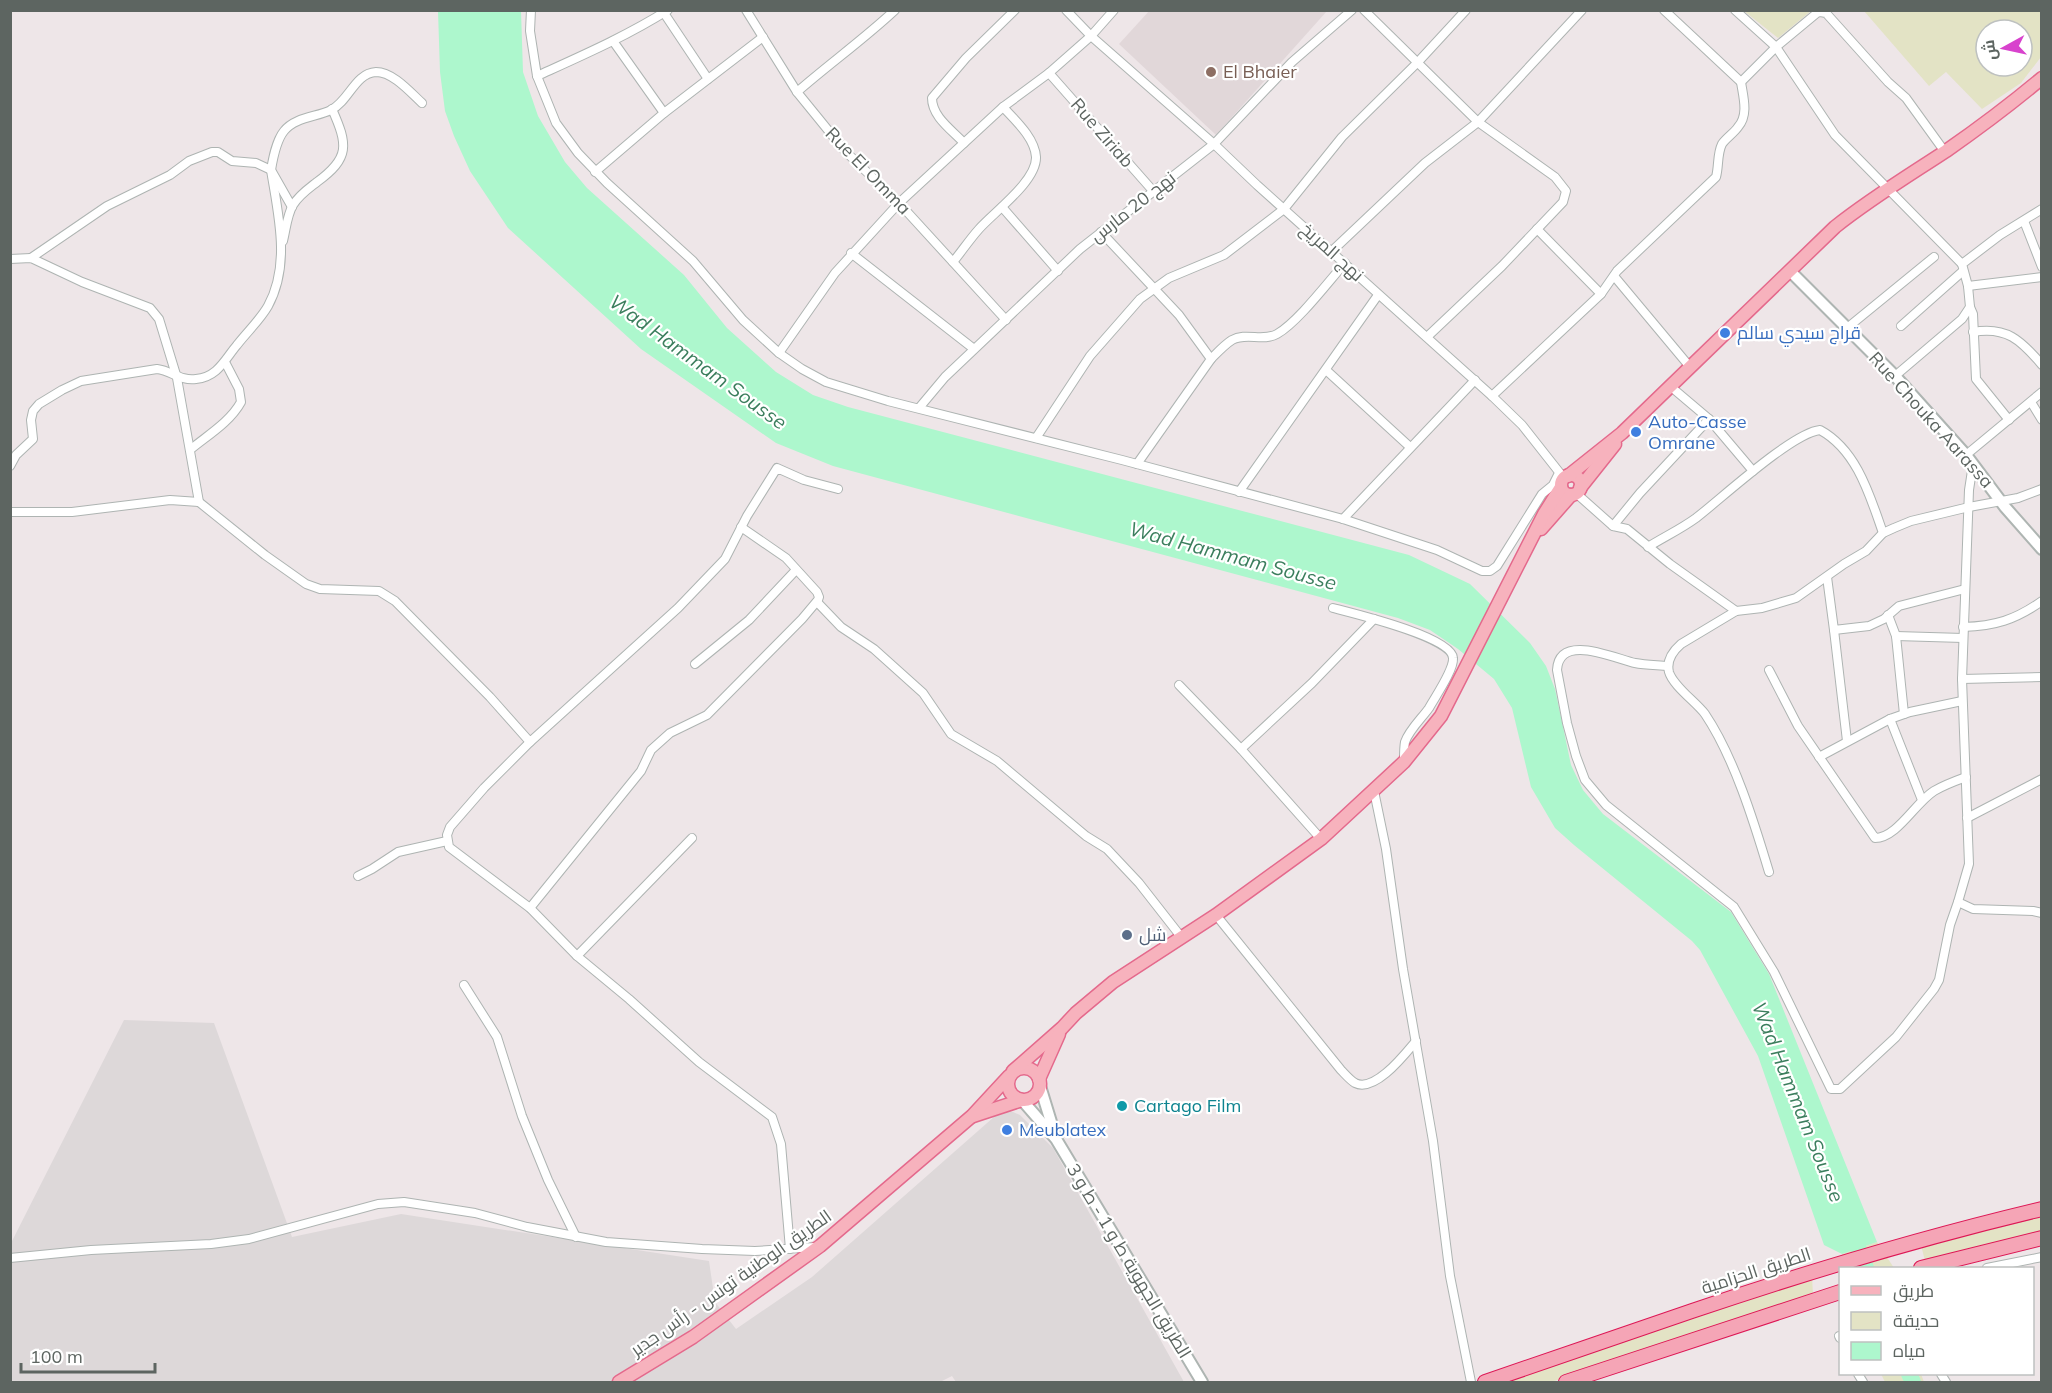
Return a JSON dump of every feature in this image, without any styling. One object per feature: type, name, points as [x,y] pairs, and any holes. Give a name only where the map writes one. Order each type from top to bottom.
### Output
[{"type":"highway","name":"الطريق الحزامية","points":[[1485,1383],[1694,1310],[1812,1272],[2042,1209]]},
{"type":"highway","points":[[1927,1267],[2042,1238]]},
{"type":"highway","points":[[1566,1383],[1839,1292]]},
{"type":"main road","name":"الطريق الوطنية تونس - رأس جدير","points":[[619,1383],[693,1336],[820,1246],[972,1116],[1011,1074],[1113,982],[1216,915],[1321,839],[1374,791],[1404,762],[1441,716],[1563,478],[1622,433],[1834,227],[1888,188],[1945,152],[2005,109],[2042,78]]},
{"type":"main road","name":"Rue Chouka Aarassa","points":[[1790,271],[1895,376],[1969,459],[2042,549]]},
{"type":"main road","name":"الطريق الوطنية تونس - رأس جدير","points":[[1533,536],[1576,492],[1622,433]]},
{"type":"main road","points":[[1577,477],[1580,482],[1576,492],[1566,494],[1563,478],[1577,477]]},
{"type":"main road","name":"الطريق الوطنية تونس - رأس جدير","points":[[1040,1083],[1046,1062],[1062,1028]]},
{"type":"main road","points":[[1019,1068],[1032,1070],[1040,1083],[1031,1099],[1022,1100],[1011,1094],[1008,1089],[1011,1074],[1019,1068]]},
{"type":"main road","name":"الطريق الجهوية ط و 1 - ط و 3","points":[[1040,1083],[1056,1139]]},
{"type":"main road","name":"الطريق الوطنية تونس - رأس جدير","points":[[972,1116],[1022,1100]]},
{"type":"main road","name":"الطريق الجهوية ط و 1 - ط و 3","points":[[1022,1100],[1056,1139],[1202,1383]]},
{"type":"street","points":[[531,10],[530,31],[537,76],[556,123],[578,153],[693,261],[743,320],[779,353],[826,382],[1343,519],[1437,550],[1482,571],[1490,571],[1497,567],[1542,494],[1563,478]]},
{"type":"street","name":"Rue El Omma","points":[[746,10],[797,92],[845,151],[899,203],[1006,320]]},
{"type":"street","points":[[797,92],[847,53],[896,10]]},
{"type":"street","points":[[964,143],[936,114],[932,107],[932,98],[966,58],[1015,10]]},
{"type":"street","name":"نهج المريخ","points":[[1066,10],[1091,36],[1214,144],[1492,396],[1522,425],[1563,478]]},
{"type":"street","points":[[779,353],[821,291],[851,254],[899,203],[1003,107],[1049,73],[1091,36],[1114,10]]},
{"type":"street","name":"نهج 20 مارس","points":[[919,408],[945,377],[1101,232],[1214,144],[1292,62],[1352,10]]},
{"type":"street","points":[[1364,10],[1478,123],[1555,177],[1566,191],[1563,202],[1502,266],[1427,337]]},
{"type":"street","points":[[1036,438],[1090,356],[1133,306],[1169,278],[1224,255],[1284,209],[1342,137],[1418,62],[1466,10]]},
{"type":"street","points":[[1332,251],[1425,163],[1478,123],[1581,10]]},
{"type":"street","points":[[1492,396],[1601,294],[1614,276],[1716,177],[1719,152],[1723,142],[1740,126],[1743,120],[1741,82],[1664,10]]},
{"type":"street","points":[[1735,10],[1776,46],[1835,135],[1963,268],[1973,314],[1972,332],[1976,379],[2008,420]]},
{"type":"street","points":[[537,76],[613,41],[666,12],[708,79]]},
{"type":"street","points":[[1741,82],[1776,46],[1817,13],[1826,13],[1888,82],[1906,98],[1945,152]]},
{"type":"street","points":[[596,172],[664,113],[763,37]]},
{"type":"street","points":[[613,41],[664,113]]},
{"type":"street","points":[[282,249],[272,170],[273,159],[285,130],[295,122],[332,110],[350,93],[359,80],[366,74],[375,72],[382,73],[399,83],[422,103]]},
{"type":"street","name":"Rue Ziriab","points":[[1049,73],[1154,192]]},
{"type":"street","points":[[953,262],[980,227],[1002,207],[1034,168],[1036,155],[1024,130],[1003,107]]},
{"type":"street","points":[[10,466],[16,455],[33,439],[31,420],[33,411],[39,404],[62,390],[81,381],[157,369],[169,372],[177,378],[198,379],[211,375],[225,363],[269,304],[279,278],[282,249],[292,207],[302,193],[332,171],[339,161],[344,138],[332,110]]},
{"type":"street","points":[[31,258],[107,206],[170,175],[205,154],[218,152],[232,161],[256,163],[272,170],[292,207]]},
{"type":"street","points":[[1002,207],[1058,272]]},
{"type":"street","points":[[1901,326],[2000,235],[2042,209]]},
{"type":"street","points":[[2024,221],[2042,267]]},
{"type":"street","points":[[1537,228],[1601,294]]},
{"type":"street","points":[[1101,232],[1179,315],[1211,359]]},
{"type":"street","points":[[851,254],[974,349]]},
{"type":"street","points":[[1847,328],[1934,257]]},
{"type":"street","points":[[10,259],[31,258],[82,282],[150,308],[159,319],[177,378],[191,449],[198,502]]},
{"type":"street","points":[[1137,464],[1211,359],[1231,341],[1239,338],[1268,338],[1277,334],[1289,325],[1345,263]]},
{"type":"street","points":[[1614,276],[1690,367]]},
{"type":"street","points":[[1968,286],[2042,277]]},
{"type":"street","points":[[1239,492],[1378,295]]},
{"type":"street","points":[[1895,376],[1962,319],[1970,307]]},
{"type":"street","points":[[1972,332],[1986,329],[2010,335],[2042,365]]},
{"type":"street","points":[[191,449],[235,412],[241,402],[239,389],[225,363]]},
{"type":"street","points":[[1326,370],[1410,447]]},
{"type":"street","points":[[1343,519],[1475,380]]},
{"type":"street","points":[[1670,386],[1709,419],[1753,471]]},
{"type":"street","points":[[1668,666],[1635,663],[1598,651],[1569,652],[1560,659],[1557,670],[1567,723],[1580,770],[1605,805],[1734,907],[1774,972],[1831,1089],[1840,1089],[1896,1037],[1939,980],[1950,925],[1969,864],[1962,679],[1969,459],[2008,420],[2042,392]]},
{"type":"street","points":[[2031,402],[2042,420]]},
{"type":"street","points":[[1613,526],[1640,492],[1709,419]]},
{"type":"street","points":[[1648,547],[1694,520],[1753,471],[1809,432],[1820,430],[1835,440],[1857,468],[1883,533]]},
{"type":"street","points":[[790,1249],[781,1144],[772,1117],[699,1062],[577,956],[530,908],[503,886],[456,854],[447,841],[450,827],[484,788],[530,742],[678,608],[724,559],[777,468],[804,480],[838,489]]},
{"type":"street","points":[[1769,872],[1752,816],[1726,755],[1704,714],[1670,675],[1668,666],[1674,650],[1736,611],[1762,608],[1796,598],[1866,551],[1883,533],[1911,521],[2000,500],[2018,498],[2042,489]]},
{"type":"street","points":[[1576,492],[1613,526],[1627,529],[1736,611]]},
{"type":"street","points":[[10,512],[72,512],[170,500],[198,502],[306,584],[320,589],[379,591],[394,601],[490,697],[530,742]]},
{"type":"street","points":[[530,908],[641,771],[651,750],[670,733],[707,715],[750,674],[819,597],[786,558],[741,527]]},
{"type":"street","points":[[695,664],[749,620],[796,570]]},
{"type":"street","points":[[1827,577],[1847,741]]},
{"type":"street","points":[[1834,630],[1869,626],[1899,606],[1965,590]]},
{"type":"street","points":[[1963,627],[1997,624],[2015,618],[2042,601]]},
{"type":"street","points":[[816,602],[842,627],[874,649],[923,693],[951,734],[997,761],[1086,836],[1107,849],[1139,882],[1182,938]]},
{"type":"street","points":[[1333,608],[1396,624],[1427,638],[1450,651],[1453,656],[1448,675],[1406,741],[1404,762]]},
{"type":"street","points":[[1888,615],[1896,636],[1904,714]]},
{"type":"street","points":[[1241,749],[1312,683],[1374,619]]},
{"type":"street","points":[[1896,636],[1963,638]]},
{"type":"street","points":[[1769,670],[1798,726],[1875,838],[1892,832],[1922,800],[1935,790],[1966,777]]},
{"type":"street","points":[[1962,679],[2042,677]]},
{"type":"street","points":[[1179,685],[1241,749],[1321,839]]},
{"type":"street","points":[[1819,757],[1890,719],[1962,701]]},
{"type":"street","points":[[1890,719],[1922,800]]},
{"type":"street","points":[[1967,818],[2042,779]]},
{"type":"street","points":[[1374,791],[1386,849],[1403,969],[1433,1141],[1450,1276],[1471,1383]]},
{"type":"street","points":[[577,956],[692,838]]},
{"type":"street","points":[[358,876],[398,852],[447,841]]},
{"type":"street","points":[[1958,902],[1973,909],[2037,912],[2042,904]]},
{"type":"street","points":[[1216,915],[1354,1083],[1369,1084],[1380,1078],[1402,1058],[1416,1041]]},
{"type":"street","points":[[464,985],[496,1036],[526,1126],[548,1180],[576,1237]]},
{"type":"street","points":[[10,1258],[91,1250],[210,1244],[249,1239],[378,1204],[404,1202],[475,1213],[527,1227],[606,1242],[755,1251],[820,1246]]},
{"type":"street","points":[[1996,1267],[2042,1257]]},
{"type":"shaded area","name":"El Bhaier","points":[[1150,10],[1327,11],[1216,135],[1119,44]]},
{"type":"shaded area","points":[[124,1020],[214,1023],[292,1237],[401,1214],[709,1261],[715,1302],[736,1329],[812,1277],[1003,1109],[1013,1112],[1020,1115],[1053,1148],[1184,1382],[956,1382],[952,1376],[940,1382],[11,1382],[10,1245]]},
{"type":"green space","points":[[1744,11],[1811,11],[1778,38]]},
{"type":"green space","points":[[1864,11],[2041,11],[2041,57],[2034,66],[2034,18],[1974,18],[1974,78],[2025,78],[1982,109],[1946,72],[1929,86]]},
{"type":"green space","points":[[2041,1215],[2041,1232],[1925,1261],[1921,1245]]},
{"type":"green space","points":[[1877,1242],[1893,1267],[1842,1267],[1842,1254]]},
{"type":"green space","points":[[1812,1277],[1813,1294],[1581,1373],[1551,1382],[1500,1382]]},
{"type":"green space","points":[[1882,1375],[1921,1375],[1924,1382],[1885,1382]]},
{"type":"water","points":[[438,11],[521,11],[523,72],[538,116],[565,162],[587,188],[684,275],[727,328],[776,372],[813,395],[848,407],[1409,555],[1470,584],[1530,643],[1546,666],[1555,689],[1571,765],[1583,790],[1603,814],[1731,912],[1769,974],[1877,1242],[1842,1254],[1824,1245],[1758,1056],[1700,950],[1555,828],[1531,787],[1512,708],[1494,679],[1458,649],[1430,630],[1398,618],[833,466],[776,443],[641,349],[508,228],[470,171],[445,111],[440,72]]},
{"type":"waterway","name":"Wad Hammam Sousse","points":[[1850,1227],[1866,1267]]},
{"type":"waterway","name":"Wad Hammam Sousse","points":[[1910,1375],[1913,1382]]},
{"type":"place","name":"El Bhaier","points":[[1211,72]]},
{"type":"place","name":"قراج سيدي سالم","points":[[1725,333]]},
{"type":"place","name":"Auto-Casse Omrane","points":[[1636,432]]},
{"type":"place","name":"شل","points":[[1127,935]]},
{"type":"place","name":"Cartago Film","points":[[1122,1106]]},
{"type":"place","name":"Meublatex","points":[[1007,1130]]}]
